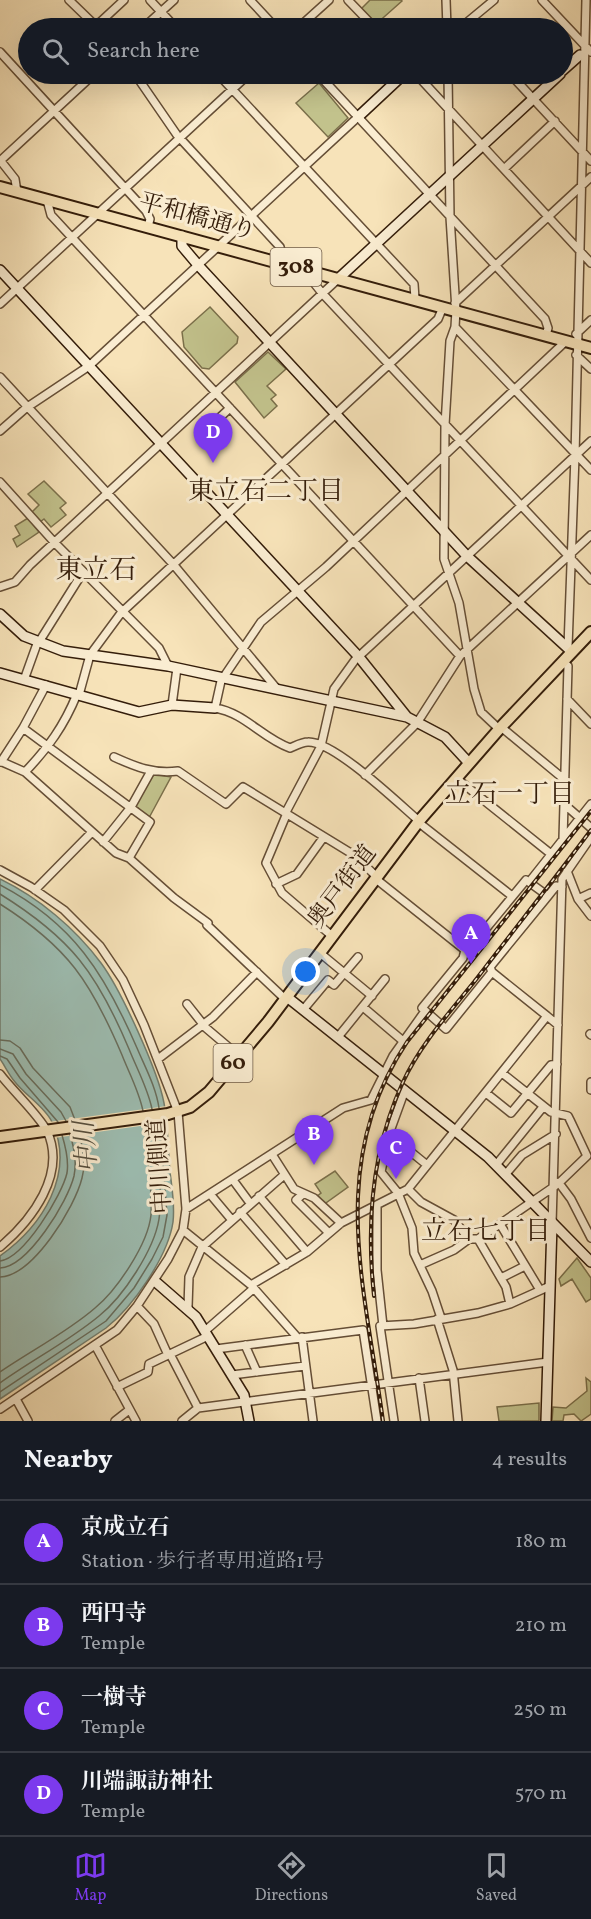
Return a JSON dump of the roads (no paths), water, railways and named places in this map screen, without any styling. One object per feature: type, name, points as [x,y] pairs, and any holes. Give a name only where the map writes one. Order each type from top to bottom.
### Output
[{"type":"main road","name":"平和橋通り","points":[[0,187],[443,307],[455,307],[591,348]]},
{"type":"main road","name":"奥戸街道","points":[[0,1137],[173,1113],[205,1096],[286,998],[419,821],[500,728],[563,662],[570,649],[591,632]]},
{"type":"street","points":[[69,0],[88,18]]},
{"type":"street","points":[[106,18],[124,0]]},
{"type":"street","points":[[150,0],[167,18]]},
{"type":"street","points":[[154,18],[174,0]]},
{"type":"street","points":[[250,0],[267,18]]},
{"type":"street","points":[[309,18],[329,0]]},
{"type":"street","points":[[348,0],[365,18]]},
{"type":"street","points":[[446,0],[447,18]]},
{"type":"street","points":[[474,18],[494,0]]},
{"type":"street","points":[[542,0],[558,18]]},
{"type":"street","points":[[570,649],[570,557],[575,456],[574,343],[587,50],[585,0]]},
{"type":"street","points":[[573,34],[587,50]]},
{"type":"street","points":[[573,62],[587,50]]},
{"type":"street","points":[[0,52],[18,72]]},
{"type":"street","points":[[29,84],[146,211],[150,219],[148,227]]},
{"type":"street","points":[[17,192],[15,179],[0,160],[83,84]]},
{"type":"street","points":[[142,84],[179,138],[280,246],[284,264]]},
{"type":"street","points":[[227,84],[414,284],[415,299]]},
{"type":"street","points":[[0,304],[238,84]]},
{"type":"street","points":[[327,84],[544,319],[548,328],[546,335]]},
{"type":"street","points":[[0,431],[28,407],[89,366],[393,84]]},
{"type":"street","points":[[425,84],[591,262]]},
{"type":"street","points":[[448,84],[450,217],[455,327],[450,341],[445,425],[444,559],[459,603],[481,712],[566,780]]},
{"type":"street","points":[[520,84],[591,161]]},
{"type":"street","points":[[0,586],[18,580],[54,542],[548,84]]},
{"type":"street","points":[[504,169],[555,121]]},
{"type":"street","points":[[455,307],[495,266],[591,177]]},
{"type":"street","points":[[47,200],[51,215],[460,657]]},
{"type":"street","points":[[182,236],[182,246],[198,265],[444,532],[467,556],[570,649]]},
{"type":"street","points":[[0,270],[358,657],[407,717],[445,737],[469,763]]},
{"type":"street","points":[[311,271],[310,279],[322,293],[591,580]]},
{"type":"street","points":[[25,772],[49,746],[65,723],[78,694],[90,655],[122,611],[438,319],[443,307]]},
{"type":"street","points":[[215,708],[222,679],[261,622],[298,592],[515,392],[574,343],[591,320]]},
{"type":"street","points":[[455,327],[575,456],[591,470]]},
{"type":"street","points":[[574,343],[591,369]]},
{"type":"street","points":[[0,376],[173,564],[278,691]]},
{"type":"street","points":[[202,434],[230,408]]},
{"type":"street","points":[[332,936],[289,900],[276,884],[266,863],[287,812],[321,746],[334,689],[358,657],[591,441]]},
{"type":"street","points":[[0,482],[54,542],[159,648],[172,667],[172,705]]},
{"type":"street","points":[[365,775],[417,723],[467,649],[570,557],[591,535]]},
{"type":"street","points":[[24,680],[39,641],[83,572]]},
{"type":"street","points":[[0,614],[24,636],[63,651],[172,667],[407,717]]},
{"type":"street","points":[[563,662],[568,666],[563,839]]},
{"type":"street","points":[[0,673],[144,713],[172,705],[215,708],[238,714],[270,738],[290,748],[307,742],[321,746],[365,775],[512,896]]},
{"type":"street","points":[[46,685],[23,728],[0,762],[25,772],[116,853],[129,858],[174,898],[208,923],[207,925],[286,998],[405,1090],[496,1165],[591,1262]]},
{"type":"street","points":[[567,699],[591,724]]},
{"type":"street","points":[[23,728],[150,822],[129,858]]},
{"type":"street","points":[[114,757],[139,769],[178,771],[226,804],[243,787],[354,855],[377,878],[465,950]]},
{"type":"street","points":[[104,842],[131,807],[152,771]]},
{"type":"street","points":[[456,778],[551,854]]},
{"type":"street","points":[[564,804],[591,828]]},
{"type":"street","points":[[530,881],[591,804]]},
{"type":"street","points":[[35,890],[92,832]]},
{"type":"street","points":[[546,1421],[552,1224],[556,1184],[562,887],[567,871],[591,837]]},
{"type":"street","points":[[276,884],[297,874],[323,838]]},
{"type":"street","name":"中川側道","points":[[0,870],[64,910],[106,954],[132,998],[158,1059],[173,1113],[186,1209],[183,1230],[156,1282],[117,1330],[0,1409]]},
{"type":"street","points":[[567,871],[578,899],[591,916]]},
{"type":"street","points":[[465,950],[470,948],[526,880],[548,896]]},
{"type":"street","points":[[558,1024],[492,972],[490,968],[556,886],[562,887]]},
{"type":"street","points":[[578,899],[591,892]]},
{"type":"street","points":[[186,1209],[273,1156],[343,1108],[371,1100],[383,1073],[403,1041],[463,958],[465,950]]},
{"type":"street","points":[[320,953],[372,996]]},
{"type":"street","points":[[303,1010],[328,980],[334,985],[358,957]]},
{"type":"street","points":[[158,1059],[203,1024],[257,972]]},
{"type":"street","points":[[424,1010],[446,1029],[492,972]]},
{"type":"street","points":[[338,1037],[385,979]]},
{"type":"street","points":[[187,1004],[203,1024],[239,1056]]},
{"type":"street","points":[[363,1007],[403,1041]]},
{"type":"street","points":[[117,1387],[148,1372],[149,1365],[206,1333],[252,1287],[307,1252],[341,1223],[408,1190],[547,1016]]},
{"type":"street","points":[[486,1093],[512,1113],[551,1065],[557,1064]]},
{"type":"street","points":[[420,1265],[454,1250],[469,1239],[478,1239],[532,1203],[590,1156],[568,1116],[556,1114],[543,1107],[502,1073]]},
{"type":"street","points":[[0,1074],[48,1130],[53,1173],[21,1227],[0,1246]]},
{"type":"street","points":[[591,1082],[591,1090]]},
{"type":"street","points":[[405,1090],[389,1134],[381,1172],[399,1196],[412,1228],[414,1253],[439,1319],[453,1374],[458,1421]]},
{"type":"street","points":[[496,1165],[543,1107]]},
{"type":"street","points":[[389,1134],[427,1165]]},
{"type":"street","points":[[505,1174],[522,1155],[556,1134]]},
{"type":"street","points":[[273,1156],[294,1189],[314,1198],[341,1223]]},
{"type":"street","points":[[188,1307],[189,1278],[202,1247],[231,1219],[284,1176]]},
{"type":"street","points":[[233,1180],[250,1203]]},
{"type":"street","points":[[556,1184],[571,1199],[591,1239],[581,1251]]},
{"type":"street","points":[[408,1190],[421,1202],[454,1220],[469,1239]]},
{"type":"street","points":[[210,1194],[231,1219]]},
{"type":"street","points":[[303,1194],[297,1200],[329,1233]]},
{"type":"street","points":[[259,1196],[307,1252]]},
{"type":"street","points":[[377,1205],[377,1270],[381,1326],[394,1421]]},
{"type":"street","points":[[240,1212],[286,1265]]},
{"type":"street","points":[[500,1224],[540,1290]]},
{"type":"street","points":[[183,1230],[252,1287],[299,1337],[313,1421]]},
{"type":"street","points":[[478,1239],[501,1278],[510,1304]]},
{"type":"street","points":[[501,1278],[525,1266]]},
{"type":"street","points":[[156,1282],[188,1307],[206,1333],[246,1401],[249,1421]]},
{"type":"street","points":[[381,1326],[414,1324],[478,1313],[510,1304],[550,1286]]},
{"type":"street","points":[[137,1306],[154,1324],[198,1408]]},
{"type":"street","points":[[216,1349],[363,1330],[377,1421]]},
{"type":"street","points":[[95,1345],[136,1421]]},
{"type":"street","points":[[245,1345],[257,1372]]},
{"type":"street","points":[[182,1421],[198,1408],[548,1362]]},
{"type":"street","points":[[232,1375],[305,1365]]},
{"type":"street","points":[[419,1378],[425,1421]]},
{"type":"street","points":[[16,1399],[28,1421]]},
{"type":"street","points":[[115,1421],[129,1410]]},
{"type":"water","name":"中川","points":[[0,879],[29,895],[68,926],[101,963],[118,992],[147,1052],[164,1103],[174,1209],[170,1235],[157,1265],[127,1307],[106,1328],[0,1399],[0,1256],[29,1230],[41,1214],[51,1197],[60,1161],[58,1141],[52,1122],[40,1106],[15,1082],[0,1059]]},
{"type":"railway","points":[[383,1421],[361,1274],[358,1227],[359,1180],[367,1133],[382,1088],[407,1042],[591,811]]},
{"type":"railway","points":[[374,1296],[371,1241],[374,1187],[384,1133],[403,1082],[418,1055],[436,1030],[591,830]]},
{"type":"place","name":"川端諏訪神社","points":[[213,463]]},
{"type":"place","name":"京成立石","points":[[471,964]]},
{"type":"place","name":"西円寺","points":[[314,1165]]},
{"type":"place","name":"一樹寺","points":[[396,1179]]},
{"type":"district","name":"東立石二丁目","points":[[266,492]]},
{"type":"district","name":"東立石","points":[[96,571]]},
{"type":"district","name":"立石一丁目","points":[[510,795]]},
{"type":"district","name":"立石七丁目","points":[[486,1232]]}]
